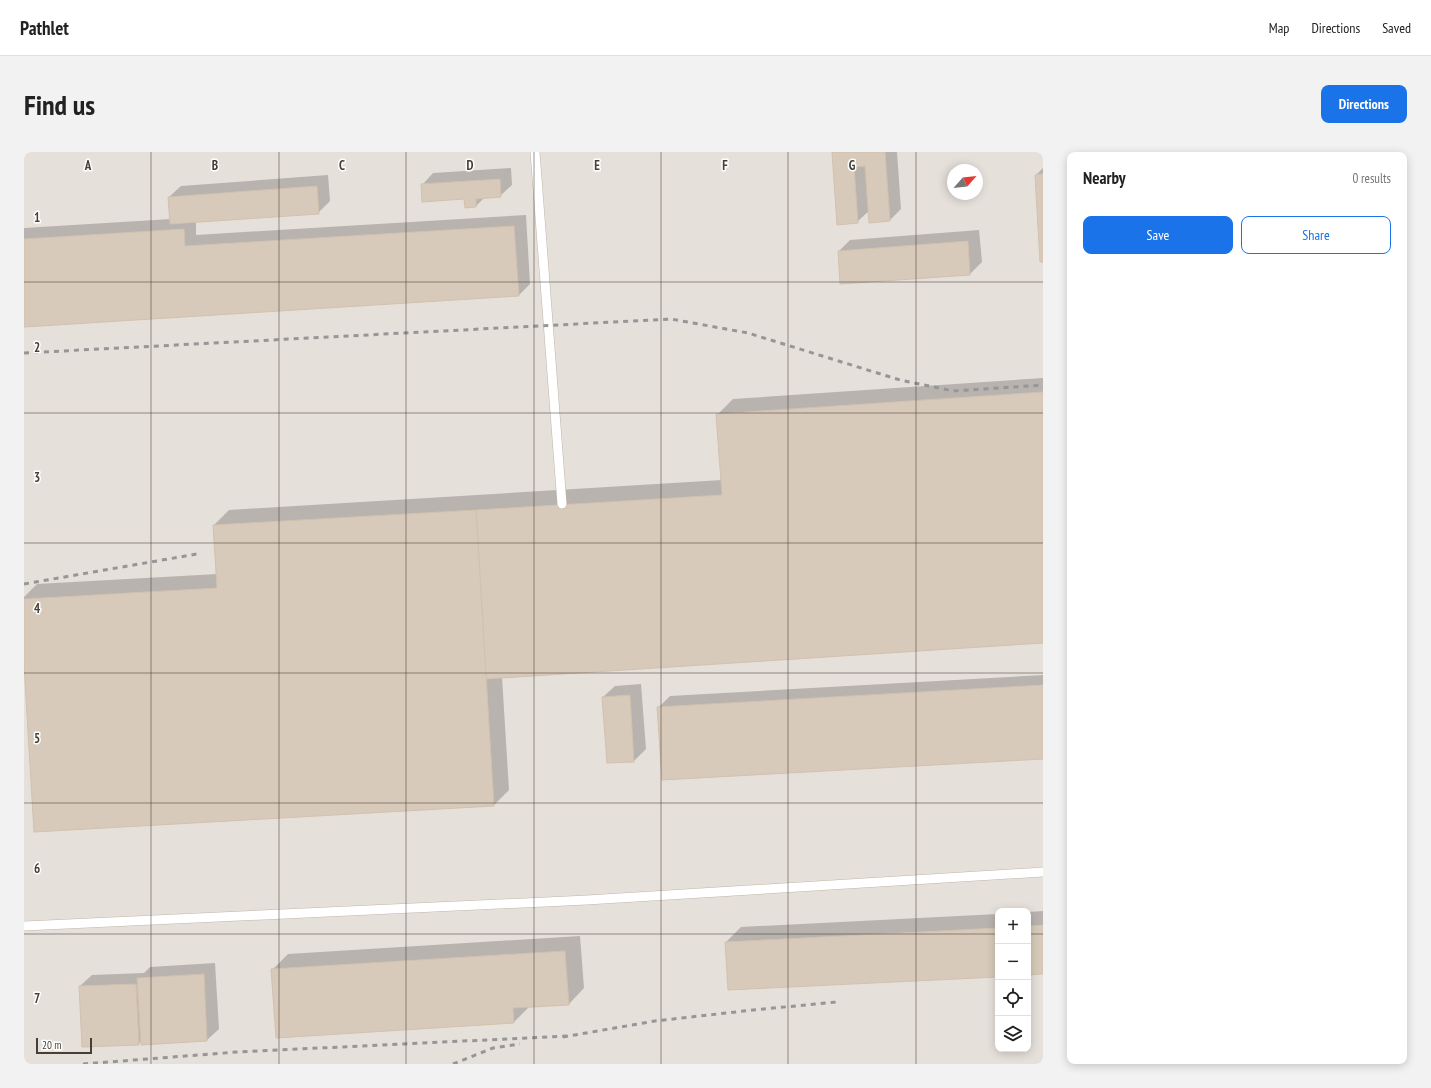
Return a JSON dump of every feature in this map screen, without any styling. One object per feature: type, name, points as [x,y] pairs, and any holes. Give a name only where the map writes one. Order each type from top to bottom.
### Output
[{"type":"lane","points":[[535,152],[562,504]]},
{"type":"lane","points":[[24,926],[595,900],[1043,872]]},
{"type":"shaded area","points":[[24,152],[1043,152],[1043,1064],[24,1064]]},
{"type":"building","points":[[832,152],[885,152],[890,221],[869,223],[865,166],[854,167],[858,223],[837,225]]},
{"type":"building","points":[[1043,174],[1043,262],[1040,262],[1035,175]]},
{"type":"building","points":[[500,179],[501,197],[476,199],[476,207],[465,208],[464,199],[422,202],[421,184]]},
{"type":"building","points":[[317,186],[319,214],[170,224],[168,197]]},
{"type":"building","points":[[514,226],[519,296],[24,327],[24,239],[184,229],[185,246]]},
{"type":"building","points":[[968,241],[970,275],[840,284],[838,251]]},
{"type":"building","points":[[1043,392],[1043,643],[486,679],[476,510],[722,495],[716,414]]},
{"type":"building","points":[[476,510],[494,806],[34,832],[24,664],[24,599],[217,588],[213,525]]},
{"type":"building","points":[[1043,685],[1043,759],[662,780],[657,707]]},
{"type":"building","points":[[630,695],[634,762],[607,763],[602,697]]},
{"type":"building","points":[[1043,925],[1043,974],[1031,975],[1031,926]]},
{"type":"building","points":[[995,928],[995,977],[728,990],[725,942]]},
{"type":"building","points":[[565,951],[569,1005],[513,1008],[514,1023],[276,1038],[271,969]]},
{"type":"building","points":[[204,974],[207,1041],[141,1045],[137,978]]},
{"type":"building","points":[[136,984],[139,1045],[82,1047],[79,986]]},
{"type":"railway","points":[[24,353],[671,319],[748,333],[900,380],[953,391],[1043,385]]},
{"type":"railway","points":[[24,584],[197,554]]},
{"type":"railway","points":[[563,1037],[655,1021],[837,1002]]},
{"type":"railway","points":[[83,1064],[237,1052],[568,1036]]},
{"type":"railway","points":[[453,1064],[493,1048],[520,1044]]}]
